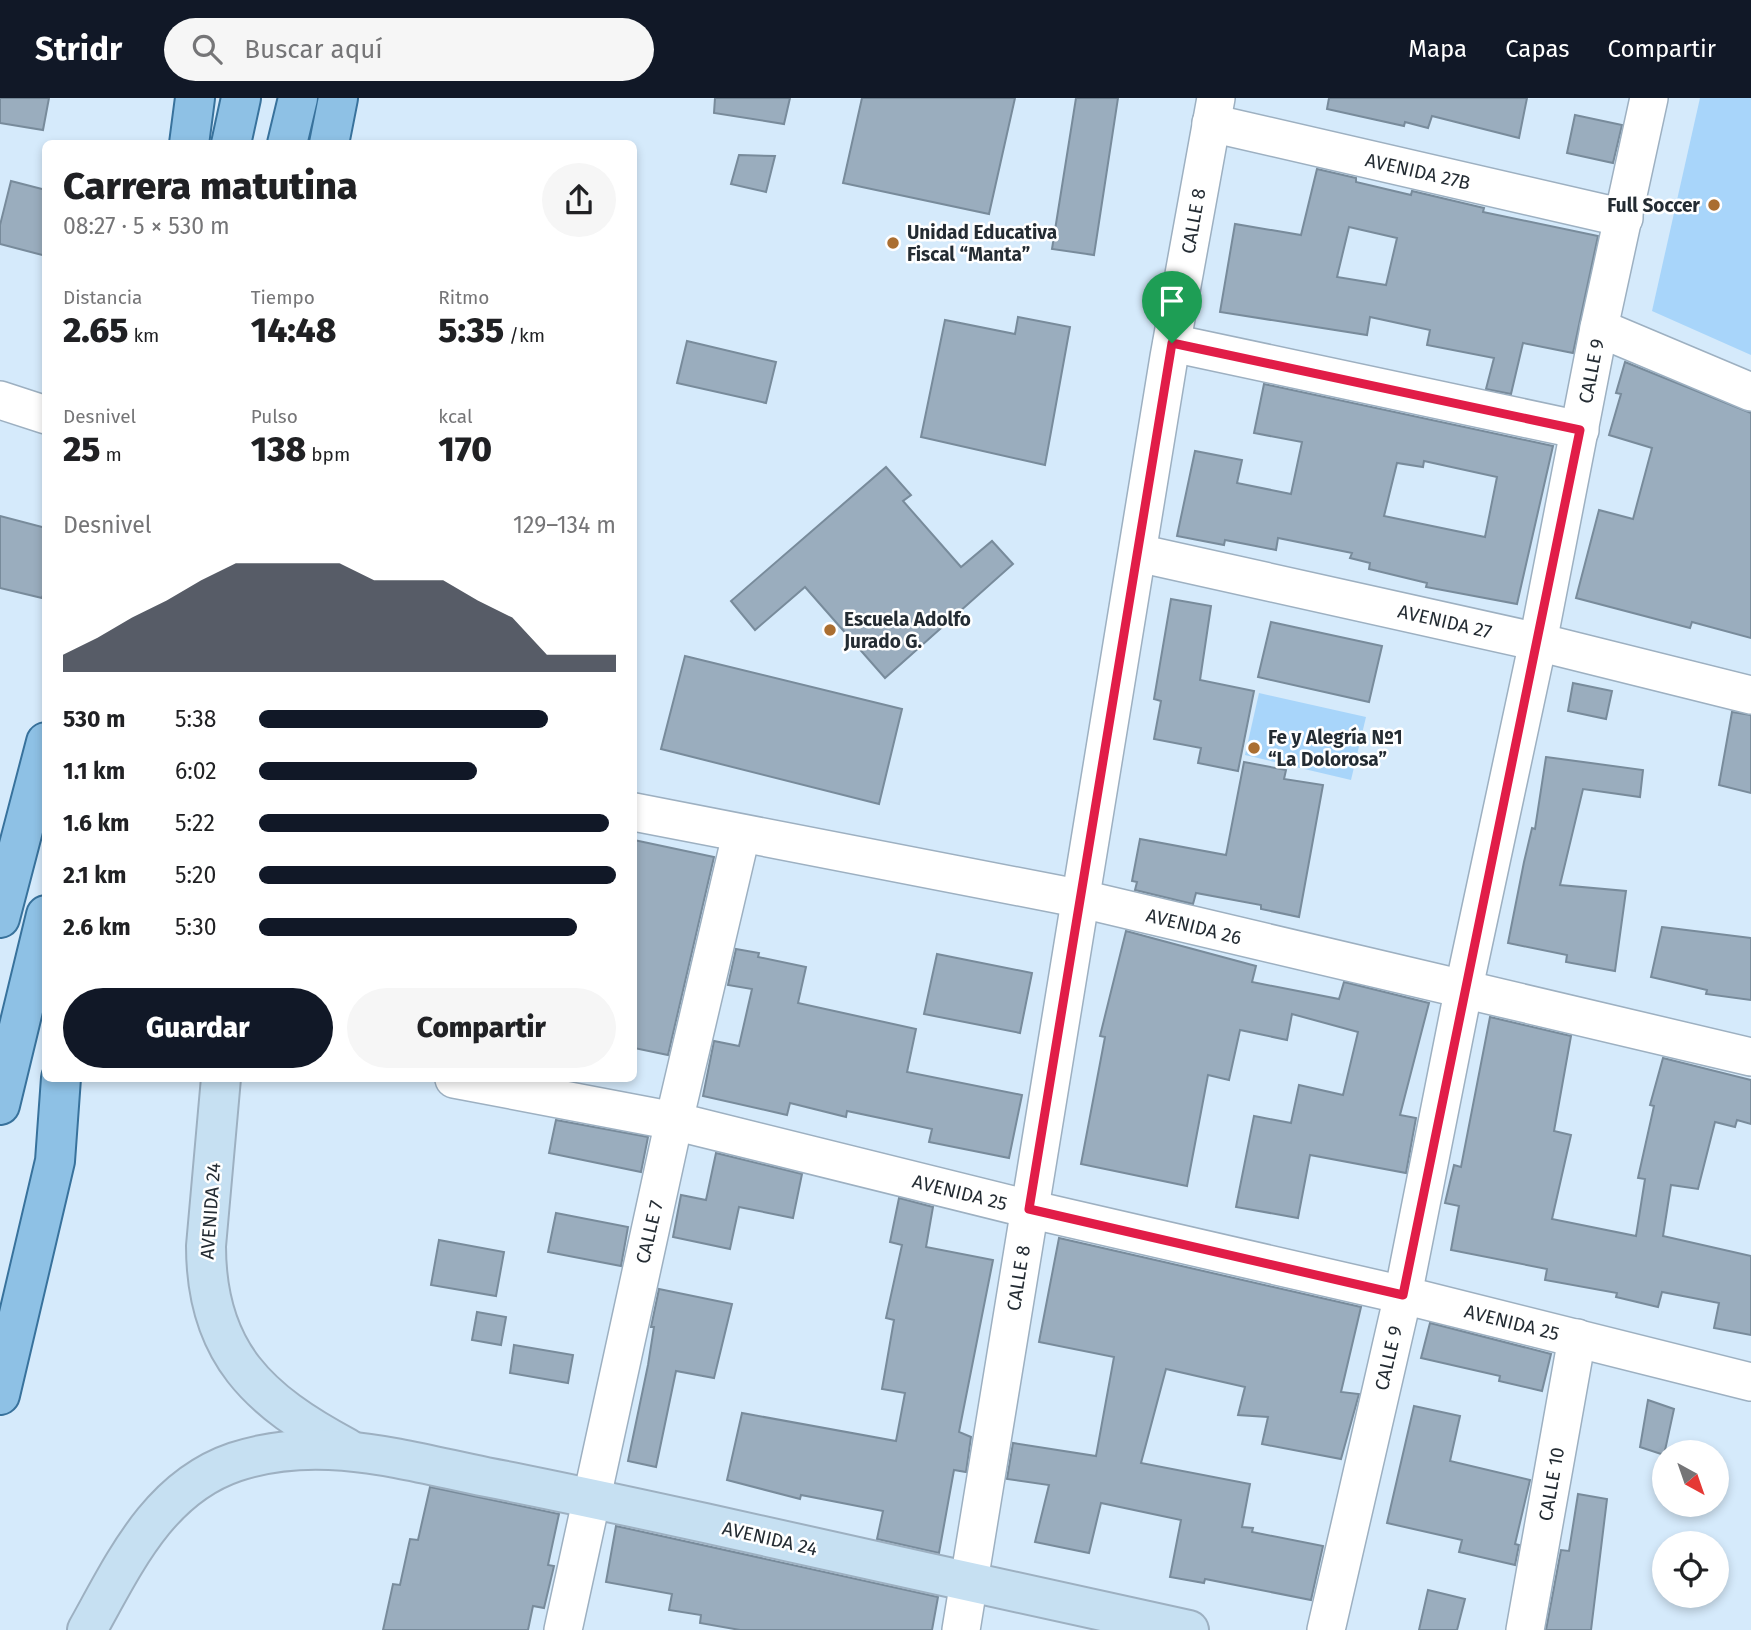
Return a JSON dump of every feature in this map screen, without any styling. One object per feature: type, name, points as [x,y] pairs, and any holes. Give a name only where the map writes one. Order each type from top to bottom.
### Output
[{"type":"main road","points":[[182,98],[187,140]]},
{"type":"main road","points":[[189,140],[195,98]]},
{"type":"main road","points":[[231,140],[241,98]]},
{"type":"main road","points":[[288,140],[298,98]]},
{"type":"main road","points":[[330,140],[338,98]]},
{"type":"main road","points":[[0,918],[42,757]]},
{"type":"main road","points":[[0,1105],[42,931]]},
{"type":"main road","points":[[55,1161],[61,1082]]},
{"type":"main road","points":[[0,1395],[55,1161],[84,1082]]},
{"type":"main road","name":"AVENIDA 24","points":[[221,1082],[206,1246],[206,1270],[215,1317],[233,1356],[276,1405],[302,1424],[349,1449]]},
{"type":"main road","name":"AVENIDA 24","points":[[87,1630],[135,1543],[155,1517],[180,1493],[211,1473],[259,1455],[299,1450],[349,1449],[590,1498],[1189,1630]]},
{"type":"street","name":"CALLE 9","points":[[1326,1630],[1403,1295],[1463,992],[1538,642],[1649,98]]},
{"type":"street","name":"AVENIDA 27B","points":[[1214,111],[1624,218]]},
{"type":"street","name":"CALLE 8","points":[[961,1630],[1172,343],[1214,111]]},
{"type":"street","points":[[1600,328],[1751,392]]},
{"type":"street","points":[[1172,343],[1580,430]]},
{"type":"street","points":[[0,400],[42,414]]},
{"type":"street","name":"AVENIDA 27","points":[[1138,553],[1538,642],[1751,695]]},
{"type":"street","name":"AVENIDA 26","points":[[637,813],[741,835],[1082,899],[1463,992],[1751,1058]]},
{"type":"street","name":"CALLE 7","points":[[563,1630],[674,1121],[741,835]]},
{"type":"street","name":"AVENIDA 25","points":[[470,1082],[674,1121],[1029,1209],[1403,1295],[1751,1382]]},
{"type":"street","name":"CALLE 10","points":[[1525,1630],[1577,1338]]},
{"type":"shaded area","name":"Full Soccer","points":[[1700,98],[1751,98],[1751,355],[1652,311]]},
{"type":"shaded area","points":[[1259,693],[1366,717],[1351,780],[1245,755]]},
{"type":"building","points":[[0,98],[49,98],[43,130],[0,123]]},
{"type":"building","points":[[715,98],[790,98],[784,124],[714,113]]},
{"type":"building","points":[[862,98],[1015,98],[989,214],[843,183]]},
{"type":"building","points":[[1076,98],[1118,98],[1094,255],[1052,249]]},
{"type":"building","points":[[1329,98],[1527,98],[1519,138],[1432,116],[1428,128],[1405,122],[1404,126],[1327,109]]},
{"type":"building","points":[[1575,115],[1622,125],[1613,163],[1567,153]]},
{"type":"building","points":[[739,155],[775,156],[766,192],[731,184]]},
{"type":"building","points":[[1317,169],[1356,178],[1356,182],[1411,195],[1412,191],[1484,208],[1483,212],[1598,236],[1573,353],[1523,343],[1511,394],[1486,389],[1494,358],[1427,345],[1430,330],[1370,317],[1367,335],[1220,312],[1235,224],[1301,235]],"holes":[[[1349,227],[1397,238],[1386,285],[1337,277]]]},
{"type":"building","points":[[11,181],[42,189],[42,255],[0,244],[0,225]]},
{"type":"building","points":[[1018,317],[1070,327],[1045,465],[921,437],[945,320],[1015,334]]},
{"type":"building","points":[[687,341],[776,362],[766,403],[677,383]]},
{"type":"building","points":[[1625,362],[1751,413],[1751,638],[1692,622],[1690,628],[1576,598],[1599,510],[1633,519],[1652,448],[1609,435],[1621,394],[1616,393]]},
{"type":"building","points":[[1264,384],[1553,446],[1517,604],[1426,587],[1427,583],[1369,569],[1370,563],[1350,558],[1352,553],[1278,538],[1276,550],[1225,540],[1224,545],[1177,536],[1195,451],[1242,460],[1237,483],[1291,494],[1302,442],[1254,433]],"holes":[[[1424,461],[1497,477],[1485,537],[1384,516],[1397,463],[1423,467]]]},
{"type":"building","points":[[886,467],[911,495],[903,501],[961,567],[992,541],[1013,564],[885,678],[805,587],[755,630],[731,601]]},
{"type":"building","points":[[0,516],[42,527],[42,598],[0,588]]},
{"type":"building","points":[[1171,599],[1211,606],[1200,680],[1254,691],[1238,771],[1198,763],[1201,748],[1154,739],[1161,701],[1154,699]]},
{"type":"building","points":[[1271,622],[1382,646],[1369,702],[1258,677]]},
{"type":"building","points":[[685,656],[902,709],[879,804],[661,749]]},
{"type":"building","points":[[1573,683],[1612,691],[1606,719],[1568,711]]},
{"type":"building","points":[[1732,712],[1751,715],[1751,793],[1719,785]]},
{"type":"building","points":[[1546,757],[1643,770],[1640,797],[1583,789],[1560,885],[1626,891],[1615,971],[1566,962],[1567,955],[1508,943],[1532,828],[1535,829]]},
{"type":"building","points":[[1244,762],[1286,770],[1284,779],[1323,785],[1299,917],[1261,909],[1261,905],[1196,893],[1193,904],[1135,890],[1137,882],[1132,881],[1140,839],[1226,855]]},
{"type":"building","points":[[637,841],[714,857],[668,1055],[637,1049]]},
{"type":"building","points":[[1662,927],[1751,938],[1751,1000],[1706,994],[1707,990],[1651,977]]},
{"type":"building","points":[[1126,931],[1256,966],[1252,982],[1339,999],[1344,982],[1429,1003],[1400,1115],[1416,1118],[1406,1173],[1310,1155],[1298,1218],[1236,1207],[1254,1116],[1291,1123],[1299,1085],[1343,1095],[1358,1032],[1292,1014],[1287,1040],[1240,1030],[1229,1080],[1208,1075],[1187,1186],[1081,1164],[1105,1037],[1100,1036]]},
{"type":"building","points":[[736,949],[759,953],[758,957],[806,967],[798,1003],[916,1029],[907,1072],[1022,1095],[1009,1158],[929,1142],[932,1129],[847,1111],[846,1117],[790,1103],[787,1115],[703,1096],[714,1041],[739,1046],[752,989],[728,985]]},
{"type":"building","points":[[937,954],[1032,973],[1020,1033],[924,1014]]},
{"type":"building","points":[[1490,1017],[1571,1036],[1554,1131],[1571,1135],[1552,1219],[1636,1236],[1645,1179],[1638,1178],[1654,1106],[1650,1105],[1663,1058],[1751,1080],[1751,1124],[1737,1120],[1735,1127],[1715,1122],[1698,1189],[1671,1185],[1663,1236],[1751,1256],[1751,1335],[1714,1328],[1719,1303],[1662,1292],[1658,1307],[1616,1297],[1617,1293],[1545,1280],[1547,1269],[1451,1250],[1459,1206],[1445,1203],[1454,1165],[1461,1167]]},
{"type":"building","points":[[556,1120],[648,1137],[641,1172],[549,1153]]},
{"type":"building","points":[[716,1153],[802,1174],[793,1218],[739,1207],[730,1249],[673,1237],[681,1195],[706,1200]]},
{"type":"building","points":[[899,1198],[933,1207],[926,1247],[993,1260],[959,1432],[971,1437],[966,1472],[954,1470],[939,1553],[877,1539],[883,1511],[801,1495],[800,1499],[727,1480],[742,1413],[896,1441],[905,1393],[882,1389],[894,1320],[886,1318],[902,1245],[890,1242]]},
{"type":"building","points":[[556,1213],[628,1227],[621,1266],[548,1252]]},
{"type":"building","points":[[1059,1238],[1361,1307],[1341,1392],[1359,1394],[1341,1459],[1262,1444],[1268,1417],[1238,1415],[1245,1387],[1166,1369],[1141,1463],[1250,1484],[1242,1527],[1253,1528],[1252,1532],[1323,1546],[1311,1600],[1205,1579],[1204,1583],[1170,1577],[1181,1520],[1101,1503],[1089,1553],[1035,1542],[1049,1485],[1007,1479],[1013,1443],[1096,1456],[1114,1357],[1039,1342]]},
{"type":"building","points":[[439,1240],[504,1252],[496,1296],[431,1285]]},
{"type":"building","points":[[659,1289],[732,1304],[714,1378],[676,1371],[656,1467],[628,1461],[648,1365],[654,1327],[651,1327]]},
{"type":"building","points":[[477,1312],[506,1317],[501,1345],[472,1340]]},
{"type":"building","points":[[1430,1323],[1551,1354],[1542,1391],[1499,1381],[1500,1376],[1421,1358]]},
{"type":"building","points":[[514,1345],[573,1355],[568,1383],[510,1373]]},
{"type":"building","points":[[1648,1400],[1674,1409],[1667,1440],[1652,1440],[1652,1451],[1640,1447]]},
{"type":"building","points":[[1414,1406],[1460,1416],[1450,1461],[1530,1480],[1515,1544],[1519,1545],[1515,1565],[1459,1552],[1462,1540],[1387,1523]]},
{"type":"building","points":[[430,1487],[559,1514],[548,1565],[554,1566],[544,1608],[533,1606],[528,1630],[383,1630],[393,1584],[400,1585],[410,1539],[418,1540]]},
{"type":"building","points":[[1578,1494],[1607,1499],[1591,1630],[1546,1630],[1561,1550],[1569,1551]]},
{"type":"building","points":[[616,1526],[938,1597],[932,1630],[740,1630],[700,1623],[701,1615],[669,1610],[672,1594],[606,1582]]},
{"type":"building","points":[[1428,1590],[1465,1599],[1457,1630],[1419,1630]]},
{"type":"place","name":"Full Soccer","points":[[1714,205]]},
{"type":"place","name":"Unidad Educativa Fiscal “Manta”","points":[[893,243]]},
{"type":"place","name":"Escuela Adolfo Jurado G.","points":[[830,630]]},
{"type":"place","name":"Fe y Alegría Nº1 “La Dolorosa”","points":[[1254,748]]},
{"type":"route","points":[[1172,343],[1580,430],[1403,1295],[1029,1209],[1172,343]]}]
